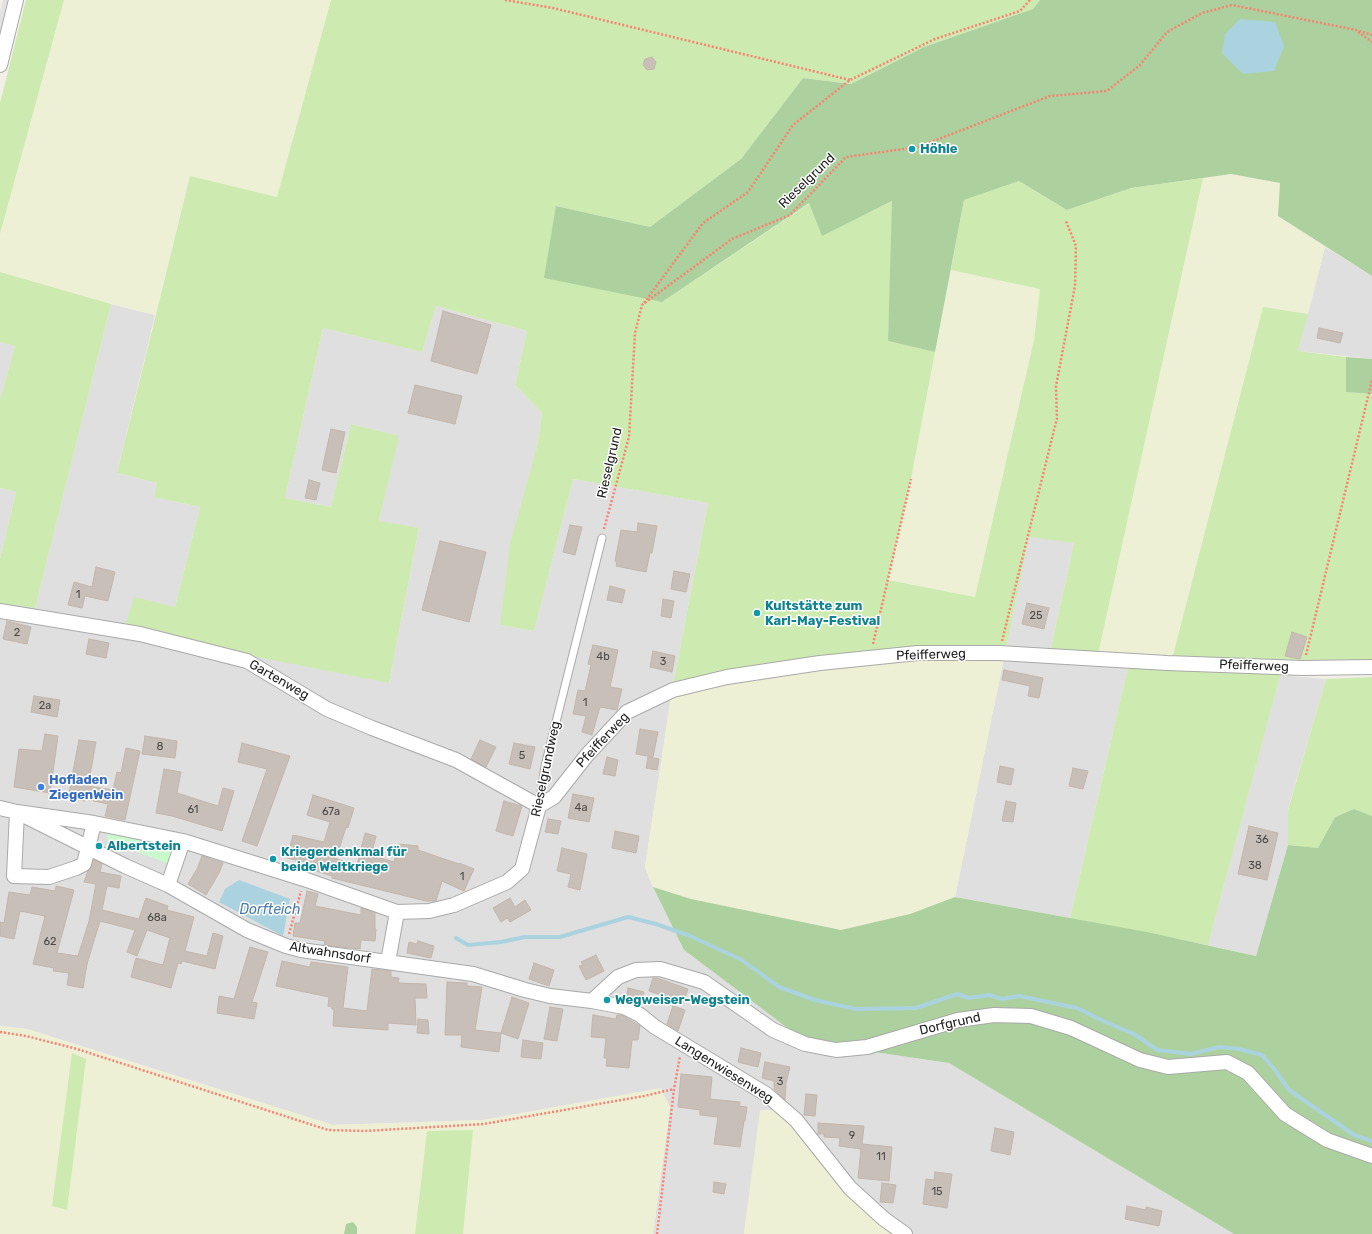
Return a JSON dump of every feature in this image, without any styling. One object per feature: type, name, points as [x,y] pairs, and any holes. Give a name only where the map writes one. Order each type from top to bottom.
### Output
[{"type":"street","points":[[0,66],[16,0]]},
{"type":"street","name":"Gartenweg","points":[[0,611],[140,634],[248,661],[327,709],[456,760],[539,806]]},
{"type":"street","name":"Pfeifferweg","points":[[539,806],[554,797],[587,754],[627,712],[673,690],[727,677],[820,663],[918,653],[999,653],[1167,663],[1303,668],[1372,667]]},
{"type":"street","name":"Rieselgrundweg","points":[[397,912],[429,911],[454,905],[507,882],[522,869],[539,806]]},
{"type":"street","name":"Altwahnsdorf","points":[[0,808],[16,812],[94,823],[184,841],[304,879],[397,912],[388,962]]},
{"type":"street","points":[[16,812],[14,876],[49,877],[84,864],[94,823]]},
{"type":"street","name":"Altwahnsdorf","points":[[16,812],[125,866],[168,884],[248,930],[286,946],[301,950],[473,974],[550,996],[592,1001]]},
{"type":"street","points":[[168,884],[184,841]]},
{"type":"street","name":"Dorfgrund","points":[[592,1001],[618,977],[636,970],[660,969],[704,982],[773,1030],[805,1044],[836,1050],[867,1047],[958,1020],[994,1015],[1031,1016],[1071,1028],[1140,1060],[1168,1067],[1227,1062],[1248,1073],[1285,1114],[1327,1140],[1372,1156]]},
{"type":"street","name":"Langenwiesenweg","points":[[592,1001],[624,1007],[640,1015],[655,1027],[682,1044],[766,1094],[796,1120],[850,1188],[884,1219],[905,1234]]},
{"type":"lane","name":"Rieselgrundweg","points":[[539,806],[545,766],[602,538]]},
{"type":"path","points":[[505,0],[553,8],[850,80]]},
{"type":"path","points":[[642,305],[703,223],[748,192],[793,125],[850,80],[935,39],[1020,11],[1030,0]]},
{"type":"path","points":[[1232,0],[1232,5]]},
{"type":"path","name":"Rieselgrund","points":[[602,538],[629,437],[635,333],[642,305],[732,239],[790,215],[846,157],[918,146],[1050,96],[1106,91],[1140,65],[1167,32],[1202,12],[1232,5],[1356,30],[1372,35]]},
{"type":"path","points":[[1356,30],[1372,42]]},
{"type":"path","points":[[999,653],[1057,418],[1056,386],[1076,286],[1076,246],[1066,221]]},
{"type":"path","points":[[1303,668],[1372,380]]},
{"type":"path","points":[[870,658],[911,479]]},
{"type":"path","points":[[286,946],[304,879]]},
{"type":"path","points":[[0,1032],[26,1036],[78,1049],[328,1130],[365,1131],[484,1124],[644,1096],[674,1089]]},
{"type":"path","points":[[657,1234],[674,1089],[682,1044]]},
{"type":"shaded area","points":[[3,0],[12,0],[0,46],[0,11]]},
{"type":"shaded area","points":[[1325,247],[1372,276],[1372,359],[1298,351]]},
{"type":"shaded area","points":[[111,304],[155,315],[117,473],[157,483],[155,497],[200,507],[175,607],[389,683],[419,528],[379,522],[398,436],[351,424],[331,507],[285,498],[323,328],[422,352],[436,306],[527,331],[515,385],[542,413],[537,447],[500,625],[534,631],[573,479],[708,503],[673,685],[645,867],[653,887],[684,950],[806,1042],[949,1063],[1234,1234],[890,1234],[840,1188],[782,1111],[761,1110],[744,1234],[653,1234],[670,1107],[482,1120],[333,1125],[27,1029],[0,1026],[0,603],[35,607]]},
{"type":"shaded area","points":[[0,342],[15,346],[0,400]]},
{"type":"shaded area","points":[[0,488],[16,492],[0,559]]},
{"type":"shaded area","points":[[1029,536],[1074,543],[1050,652],[1128,667],[1070,918],[955,897]]},
{"type":"shaded area","points":[[1280,675],[1326,679],[1288,809],[1288,845],[1256,956],[1208,945]]},
{"type":"green space","points":[[26,0],[64,0],[0,234],[0,103]]},
{"type":"green space","points":[[64,0],[331,0],[277,197],[190,176],[155,315],[0,272],[0,234]]},
{"type":"green space","points":[[331,0],[1040,0],[1033,9],[924,47],[851,84],[803,78],[741,159],[650,227],[556,206],[662,302],[810,203],[822,235],[893,201],[888,341],[935,352],[911,479],[888,580],[975,597],[1034,340],[1040,289],[951,270],[964,200],[1019,181],[1067,210],[1131,188],[1203,178],[1098,654],[1050,652],[1074,543],[1029,537],[1006,649],[673,685],[708,503],[573,479],[534,631],[500,625],[510,544],[537,447],[542,413],[515,385],[527,331],[436,306],[422,352],[323,328],[285,498],[331,507],[351,424],[399,436],[379,521],[419,528],[389,683],[247,655],[125,627],[134,597],[175,607],[200,507],[154,497],[157,483],[117,473],[190,176],[277,197]]},
{"type":"green space","points":[[1040,0],[1372,0],[1372,276],[1278,216],[1280,183],[1231,174],[1131,188],[1067,210],[1019,181],[964,200],[935,352],[888,341],[892,201],[822,236],[809,203],[662,302],[544,278],[556,206],[650,227],[741,159],[803,78],[851,84],[924,47],[1033,9]]},
{"type":"green space","points":[[1231,174],[1280,183],[1278,216],[1325,247],[1308,314],[1263,307],[1172,659],[1098,654],[1203,178]]},
{"type":"green space","points":[[951,270],[1040,289],[1034,340],[975,597],[888,580],[911,479]]},
{"type":"green space","points":[[0,272],[111,304],[35,608],[0,603],[0,559],[16,492],[0,488],[0,400],[15,346],[0,342]]},
{"type":"green space","points":[[1263,307],[1308,314],[1298,351],[1346,357],[1346,392],[1372,394],[1372,661],[1284,661],[1208,945],[1070,918],[1128,667],[1172,659]]},
{"type":"green space","points":[[1346,357],[1372,359],[1372,394],[1346,392]]},
{"type":"green space","points":[[914,658],[1004,658],[955,897],[910,914],[841,930],[691,899],[653,887],[645,867],[671,696],[726,680]]},
{"type":"green space","points":[[1372,677],[1372,816],[1354,809],[1335,817],[1318,848],[1288,845],[1288,810],[1326,679]]},
{"type":"green space","points":[[1354,809],[1372,816],[1372,1234],[1234,1234],[949,1063],[806,1042],[684,950],[653,887],[691,899],[841,930],[910,914],[955,897],[1147,932],[1256,956],[1288,845],[1318,848],[1335,817]]},
{"type":"green space","points":[[108,830],[175,844],[169,864],[107,840]]},
{"type":"green space","points":[[0,1026],[27,1029],[333,1125],[482,1120],[661,1088],[670,1107],[653,1234],[0,1234]]},
{"type":"green space","points":[[72,1053],[86,1059],[67,1210],[52,1206]]},
{"type":"green space","points":[[760,1110],[782,1111],[840,1188],[890,1234],[744,1234]]},
{"type":"green space","points":[[473,1130],[463,1234],[415,1234],[427,1131]]},
{"type":"green space","points":[[353,1222],[357,1227],[357,1234],[344,1234],[346,1224]]},
{"type":"water","points":[[1240,19],[1275,22],[1284,46],[1274,71],[1243,74],[1222,53],[1225,34]]},
{"type":"water","name":"Dorfteich","points":[[239,880],[290,899],[283,936],[219,902],[225,889]]},
{"type":"building","points":[[652,57],[656,62],[654,69],[647,70],[643,65],[645,59]]},
{"type":"building","points":[[443,311],[491,325],[477,374],[431,361]]},
{"type":"building","points":[[1319,328],[1343,333],[1340,343],[1317,338]]},
{"type":"building","points":[[415,385],[462,396],[455,424],[408,413]]},
{"type":"building","points":[[331,429],[345,432],[336,473],[322,470]]},
{"type":"building","points":[[309,480],[320,483],[316,500],[305,498]]},
{"type":"building","points":[[638,523],[657,526],[652,553],[650,553],[646,572],[616,566],[617,562],[615,561],[621,530],[637,532]]},
{"type":"building","points":[[570,525],[582,527],[575,555],[563,552]]},
{"type":"building","points":[[440,541],[486,552],[469,622],[422,610]]},
{"type":"building","points":[[96,567],[115,572],[108,601],[85,596],[82,608],[68,605],[74,582],[92,587]]},
{"type":"building","points":[[674,571],[690,574],[686,592],[671,589]]},
{"type":"building","points":[[610,586],[625,590],[622,603],[607,600]]},
{"type":"building","points":[[663,599],[674,601],[671,618],[661,616]]},
{"type":"building","points":[[1027,603],[1049,608],[1044,629],[1022,624]]},
{"type":"building","points":[[7,621],[31,627],[27,644],[3,639]]},
{"type":"building","points":[[1292,632],[1307,637],[1300,659],[1285,656]]},
{"type":"building","points":[[89,639],[109,643],[106,658],[86,654]]},
{"type":"building","points":[[593,645],[618,650],[610,687],[622,689],[617,710],[600,707],[592,735],[582,732],[586,716],[573,714],[578,690],[585,691],[591,665],[588,664]]},
{"type":"building","points":[[653,651],[675,656],[672,672],[650,667]]},
{"type":"building","points":[[1004,670],[1043,678],[1039,698],[1028,696],[1030,686],[1002,680]]},
{"type":"building","points":[[34,696],[60,700],[57,717],[31,712]]},
{"type":"building","points":[[640,729],[658,732],[653,757],[636,754]]},
{"type":"building","points":[[45,734],[58,736],[50,793],[14,787],[19,749],[42,751]]},
{"type":"building","points":[[145,736],[177,741],[175,758],[142,754]]},
{"type":"building","points":[[79,740],[96,742],[88,786],[113,790],[117,772],[121,773],[126,748],[140,751],[125,820],[105,816],[108,804],[85,799],[85,801],[68,798]]},
{"type":"building","points":[[480,740],[496,747],[486,767],[471,759]]},
{"type":"building","points":[[242,743],[290,756],[257,846],[242,841],[267,769],[238,762]]},
{"type":"building","points":[[514,743],[535,747],[530,769],[509,764]]},
{"type":"building","points":[[607,757],[618,760],[615,776],[603,774]]},
{"type":"building","points":[[648,757],[659,759],[657,770],[646,768]]},
{"type":"building","points":[[1000,766],[1014,769],[1011,785],[997,782]]},
{"type":"building","points":[[1073,768],[1088,771],[1083,789],[1069,786]]},
{"type":"building","points":[[164,769],[181,772],[177,793],[218,806],[223,788],[234,791],[222,831],[172,816],[156,813]]},
{"type":"building","points":[[573,794],[594,798],[589,822],[568,818]]},
{"type":"building","points":[[313,795],[354,808],[348,828],[346,827],[336,859],[357,865],[365,833],[376,836],[371,855],[394,862],[399,844],[418,846],[418,850],[474,869],[464,891],[442,881],[436,901],[426,901],[332,878],[332,876],[316,871],[318,865],[287,858],[293,835],[324,842],[330,822],[307,815]]},
{"type":"building","points":[[504,801],[522,806],[513,836],[496,831]]},
{"type":"building","points":[[1006,801],[1016,803],[1013,822],[1002,821]]},
{"type":"building","points":[[548,819],[561,821],[558,834],[545,832]]},
{"type":"building","points":[[1249,826],[1278,833],[1267,880],[1238,874]]},
{"type":"building","points":[[615,831],[639,836],[636,853],[612,848]]},
{"type":"building","points":[[562,848],[587,854],[580,890],[568,887],[571,874],[557,871]]},
{"type":"building","points":[[202,856],[223,863],[206,895],[188,884],[197,869]]},
{"type":"building","points":[[94,860],[102,864],[100,872],[121,876],[119,888],[107,886],[102,910],[139,919],[146,898],[168,906],[167,910],[194,917],[185,951],[207,956],[213,933],[223,936],[215,969],[182,961],[181,964],[178,963],[171,988],[131,977],[136,958],[163,965],[170,938],[147,930],[137,956],[127,952],[135,930],[100,921],[87,964],[83,988],[67,985],[69,973],[53,971],[54,968],[33,964],[45,916],[20,911],[14,939],[0,936],[0,922],[4,923],[9,892],[30,895],[32,887],[55,891],[56,886],[74,890],[57,953],[78,956],[89,921],[96,884],[84,882]]},
{"type":"building","points":[[307,891],[318,894],[315,906],[361,915],[361,908],[375,913],[375,941],[361,940],[360,949],[324,945],[325,941],[293,936],[295,923],[300,923]]},
{"type":"building","points":[[510,898],[515,907],[525,900],[531,910],[510,922],[507,918],[501,922],[493,908]]},
{"type":"building","points":[[418,941],[434,946],[431,958],[407,953],[409,942],[417,944]]},
{"type":"building","points":[[250,947],[268,952],[252,1002],[257,1003],[254,1019],[217,1013],[219,996],[234,999]]},
{"type":"building","points":[[596,955],[604,971],[586,980],[579,966],[583,965],[581,962]]},
{"type":"building","points":[[282,961],[310,967],[311,962],[348,967],[343,1008],[367,1011],[372,969],[391,971],[391,977],[399,978],[398,983],[426,984],[427,998],[415,998],[416,1025],[388,1023],[388,1030],[333,1026],[334,1010],[332,1007],[328,1006],[329,997],[276,986]]},
{"type":"building","points":[[534,963],[554,970],[549,986],[529,979]]},
{"type":"building","points":[[653,978],[688,989],[683,1003],[649,991]]},
{"type":"building","points":[[447,982],[467,983],[467,986],[482,987],[475,1030],[501,1033],[499,1052],[461,1047],[462,1035],[445,1035]]},
{"type":"building","points":[[628,988],[644,992],[641,1006],[626,999]]},
{"type":"building","points":[[512,997],[529,1003],[518,1039],[501,1033]]},
{"type":"building","points":[[673,1006],[685,1010],[678,1031],[667,1024]]},
{"type":"building","points":[[550,1007],[563,1009],[557,1041],[544,1039]]},
{"type":"building","points":[[593,1015],[616,1019],[617,1015],[621,1015],[640,1026],[638,1040],[632,1040],[629,1068],[606,1066],[607,1058],[604,1058],[606,1038],[591,1037]]},
{"type":"building","points":[[418,1019],[428,1020],[429,1034],[417,1033]]},
{"type":"building","points":[[523,1040],[543,1043],[541,1059],[521,1057]]},
{"type":"building","points":[[741,1048],[761,1053],[758,1067],[738,1062]]},
{"type":"building","points":[[765,1062],[790,1067],[786,1083],[785,1100],[774,1089],[774,1081],[762,1078]]},
{"type":"building","points":[[681,1074],[712,1077],[710,1099],[740,1102],[739,1106],[747,1107],[740,1147],[714,1144],[718,1117],[700,1115],[700,1110],[678,1107]]},
{"type":"building","points":[[806,1094],[817,1095],[815,1116],[804,1115]]},
{"type":"building","points":[[818,1123],[864,1126],[862,1144],[892,1147],[889,1181],[858,1178],[861,1149],[839,1146],[840,1138],[824,1137],[824,1134],[818,1134]]},
{"type":"building","points":[[995,1128],[1014,1132],[1010,1155],[991,1151]]},
{"type":"building","points":[[935,1172],[952,1174],[947,1208],[923,1204],[926,1179],[934,1180]]},
{"type":"building","points":[[714,1182],[726,1184],[724,1194],[713,1192]]},
{"type":"building","points":[[882,1183],[896,1185],[893,1203],[880,1202]]},
{"type":"building","points":[[1127,1206],[1146,1210],[1146,1207],[1162,1211],[1159,1226],[1125,1219]]},
{"type":"waterway","points":[[456,938],[468,945],[501,942],[525,937],[560,937],[628,917],[656,924],[690,936],[742,960],[779,987],[815,1000],[855,1009],[916,1008],[957,994],[968,998],[989,995],[1002,999],[1019,996],[1077,1008],[1134,1034],[1157,1050],[1191,1054],[1219,1047],[1239,1049],[1262,1055],[1289,1090],[1354,1135],[1372,1141]]},
{"type":"place","name":"Höhle","points":[[912,149]]},
{"type":"place","name":"Kultstätte zum Karl-May-Festival","points":[[757,613]]},
{"type":"place","name":"Hofladen ZiegenWein","points":[[41,787]]},
{"type":"place","name":"Albertstein","points":[[99,846]]},
{"type":"place","name":"Kriegerdenkmal für beide Weltkriege","points":[[273,859]]},
{"type":"place","name":"Wegweiser-Wegstein","points":[[607,1000]]}]
